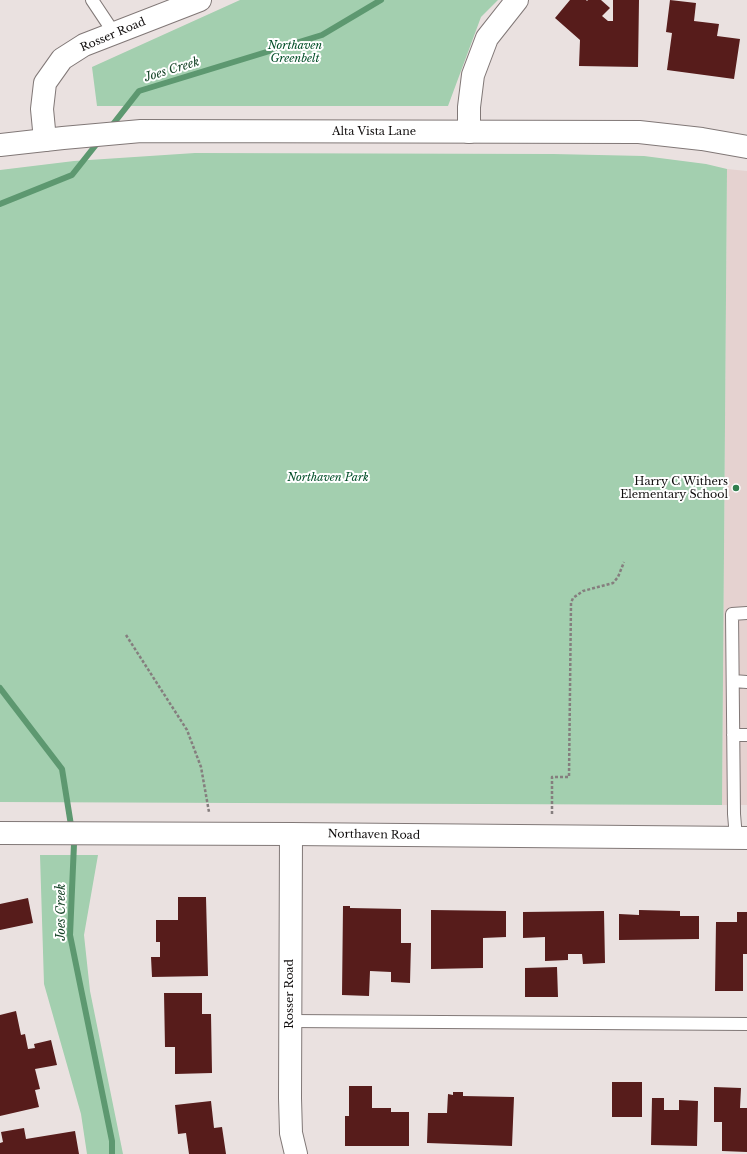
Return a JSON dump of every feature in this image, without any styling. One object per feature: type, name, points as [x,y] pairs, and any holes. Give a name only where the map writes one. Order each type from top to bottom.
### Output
[{"type":"street","name":"Rosser Road","points":[[54,139],[42,109],[46,83],[62,59],[84,45],[200,0]]},
{"type":"street","points":[[469,132],[469,107],[473,75],[487,38],[517,0]]},
{"type":"street","name":"Alta Vista Lane","points":[[0,145],[141,131],[639,132],[702,139],[747,147]]},
{"type":"street","name":"Northaven Road","points":[[0,833],[742,838]]},
{"type":"street","name":"Rosser Road","points":[[291,834],[291,1133],[296,1154]]},
{"type":"lane","points":[[92,0],[114,33]]},
{"type":"lane","points":[[742,838],[734,814],[732,614],[747,613]]},
{"type":"lane","points":[[732,681],[747,682]]},
{"type":"lane","points":[[733,735],[747,735]]},
{"type":"lane","points":[[290,1021],[747,1024]]},
{"type":"path","points":[[552,814],[552,777],[569,778],[570,603],[573,598],[583,591],[613,583],[618,577],[624,562]]},
{"type":"path","points":[[126,635],[187,730],[201,767],[209,812]]},
{"type":"shaded area","name":"Harry C Withers Elementary School","points":[[727,169],[747,171],[747,805],[722,805]]},
{"type":"green space","name":"Northaven Greenbelt","points":[[240,0],[498,0],[481,17],[448,106],[97,106],[92,67]]},
{"type":"green space","name":"Northaven Park","points":[[195,153],[553,154],[644,156],[706,164],[727,169],[722,805],[0,802],[0,170],[74,161]]},
{"type":"green space","points":[[40,855],[98,855],[84,935],[90,991],[123,1154],[87,1154],[81,1114],[44,984]]},
{"type":"building","points":[[570,0],[601,0],[610,8],[602,16],[608,21],[613,21],[613,0],[639,0],[638,67],[579,66],[580,40],[555,18]]},
{"type":"building","points":[[670,0],[696,3],[694,21],[719,24],[717,36],[740,39],[734,79],[667,70],[672,33],[666,32]]},
{"type":"building","points":[[178,897],[206,897],[208,976],[152,977],[151,957],[160,957],[160,942],[156,942],[156,920],[178,920]]},
{"type":"building","points":[[28,898],[33,923],[0,930],[0,904]]},
{"type":"building","points":[[343,906],[350,906],[350,908],[401,909],[401,943],[411,943],[410,983],[391,982],[391,972],[370,971],[369,996],[342,995]]},
{"type":"building","points":[[431,910],[506,911],[506,937],[483,938],[483,968],[431,969]]},
{"type":"building","points":[[639,910],[680,911],[680,916],[699,916],[699,939],[619,940],[619,914],[639,915]]},
{"type":"building","points":[[604,911],[605,963],[583,964],[582,954],[568,954],[568,960],[545,961],[545,937],[523,938],[523,912]]},
{"type":"building","points":[[737,912],[747,912],[747,954],[743,954],[743,991],[715,991],[716,922],[737,922]]},
{"type":"building","points":[[557,967],[558,997],[525,997],[525,968]]},
{"type":"building","points":[[164,993],[202,993],[202,1014],[211,1014],[212,1073],[175,1074],[175,1047],[165,1047]]},
{"type":"building","points":[[16,1011],[21,1035],[25,1034],[28,1049],[35,1048],[34,1044],[51,1040],[57,1065],[35,1069],[40,1089],[35,1090],[39,1107],[0,1116],[0,1015]]},
{"type":"building","points":[[612,1082],[642,1082],[642,1117],[612,1117]]},
{"type":"building","points":[[349,1086],[372,1086],[372,1108],[391,1108],[391,1112],[409,1112],[409,1146],[345,1146],[345,1116],[349,1116]]},
{"type":"building","points":[[714,1087],[741,1088],[740,1108],[747,1108],[747,1152],[722,1151],[722,1122],[714,1122]]},
{"type":"building","points":[[453,1092],[463,1092],[463,1096],[514,1097],[512,1146],[427,1143],[428,1113],[447,1113],[448,1094],[453,1095]]},
{"type":"building","points":[[652,1098],[664,1098],[664,1110],[679,1110],[679,1100],[698,1101],[697,1146],[651,1145]]},
{"type":"building","points":[[211,1101],[214,1128],[222,1127],[226,1154],[189,1154],[186,1133],[178,1134],[175,1105]]},
{"type":"building","points":[[24,1128],[26,1139],[75,1131],[79,1154],[0,1154],[0,1143],[3,1142],[1,1132]]},
{"type":"waterway","name":"Joes Creek","points":[[110,128],[139,91],[322,35],[381,0]]},
{"type":"waterway","name":"Joes Creek","points":[[0,204],[72,175],[99,141]]},
{"type":"waterway","name":"Joes Creek","points":[[0,688],[62,769],[74,844],[70,935],[112,1141],[112,1154]]},
{"type":"place","name":"Harry C Withers Elementary School","points":[[736,488]]}]
